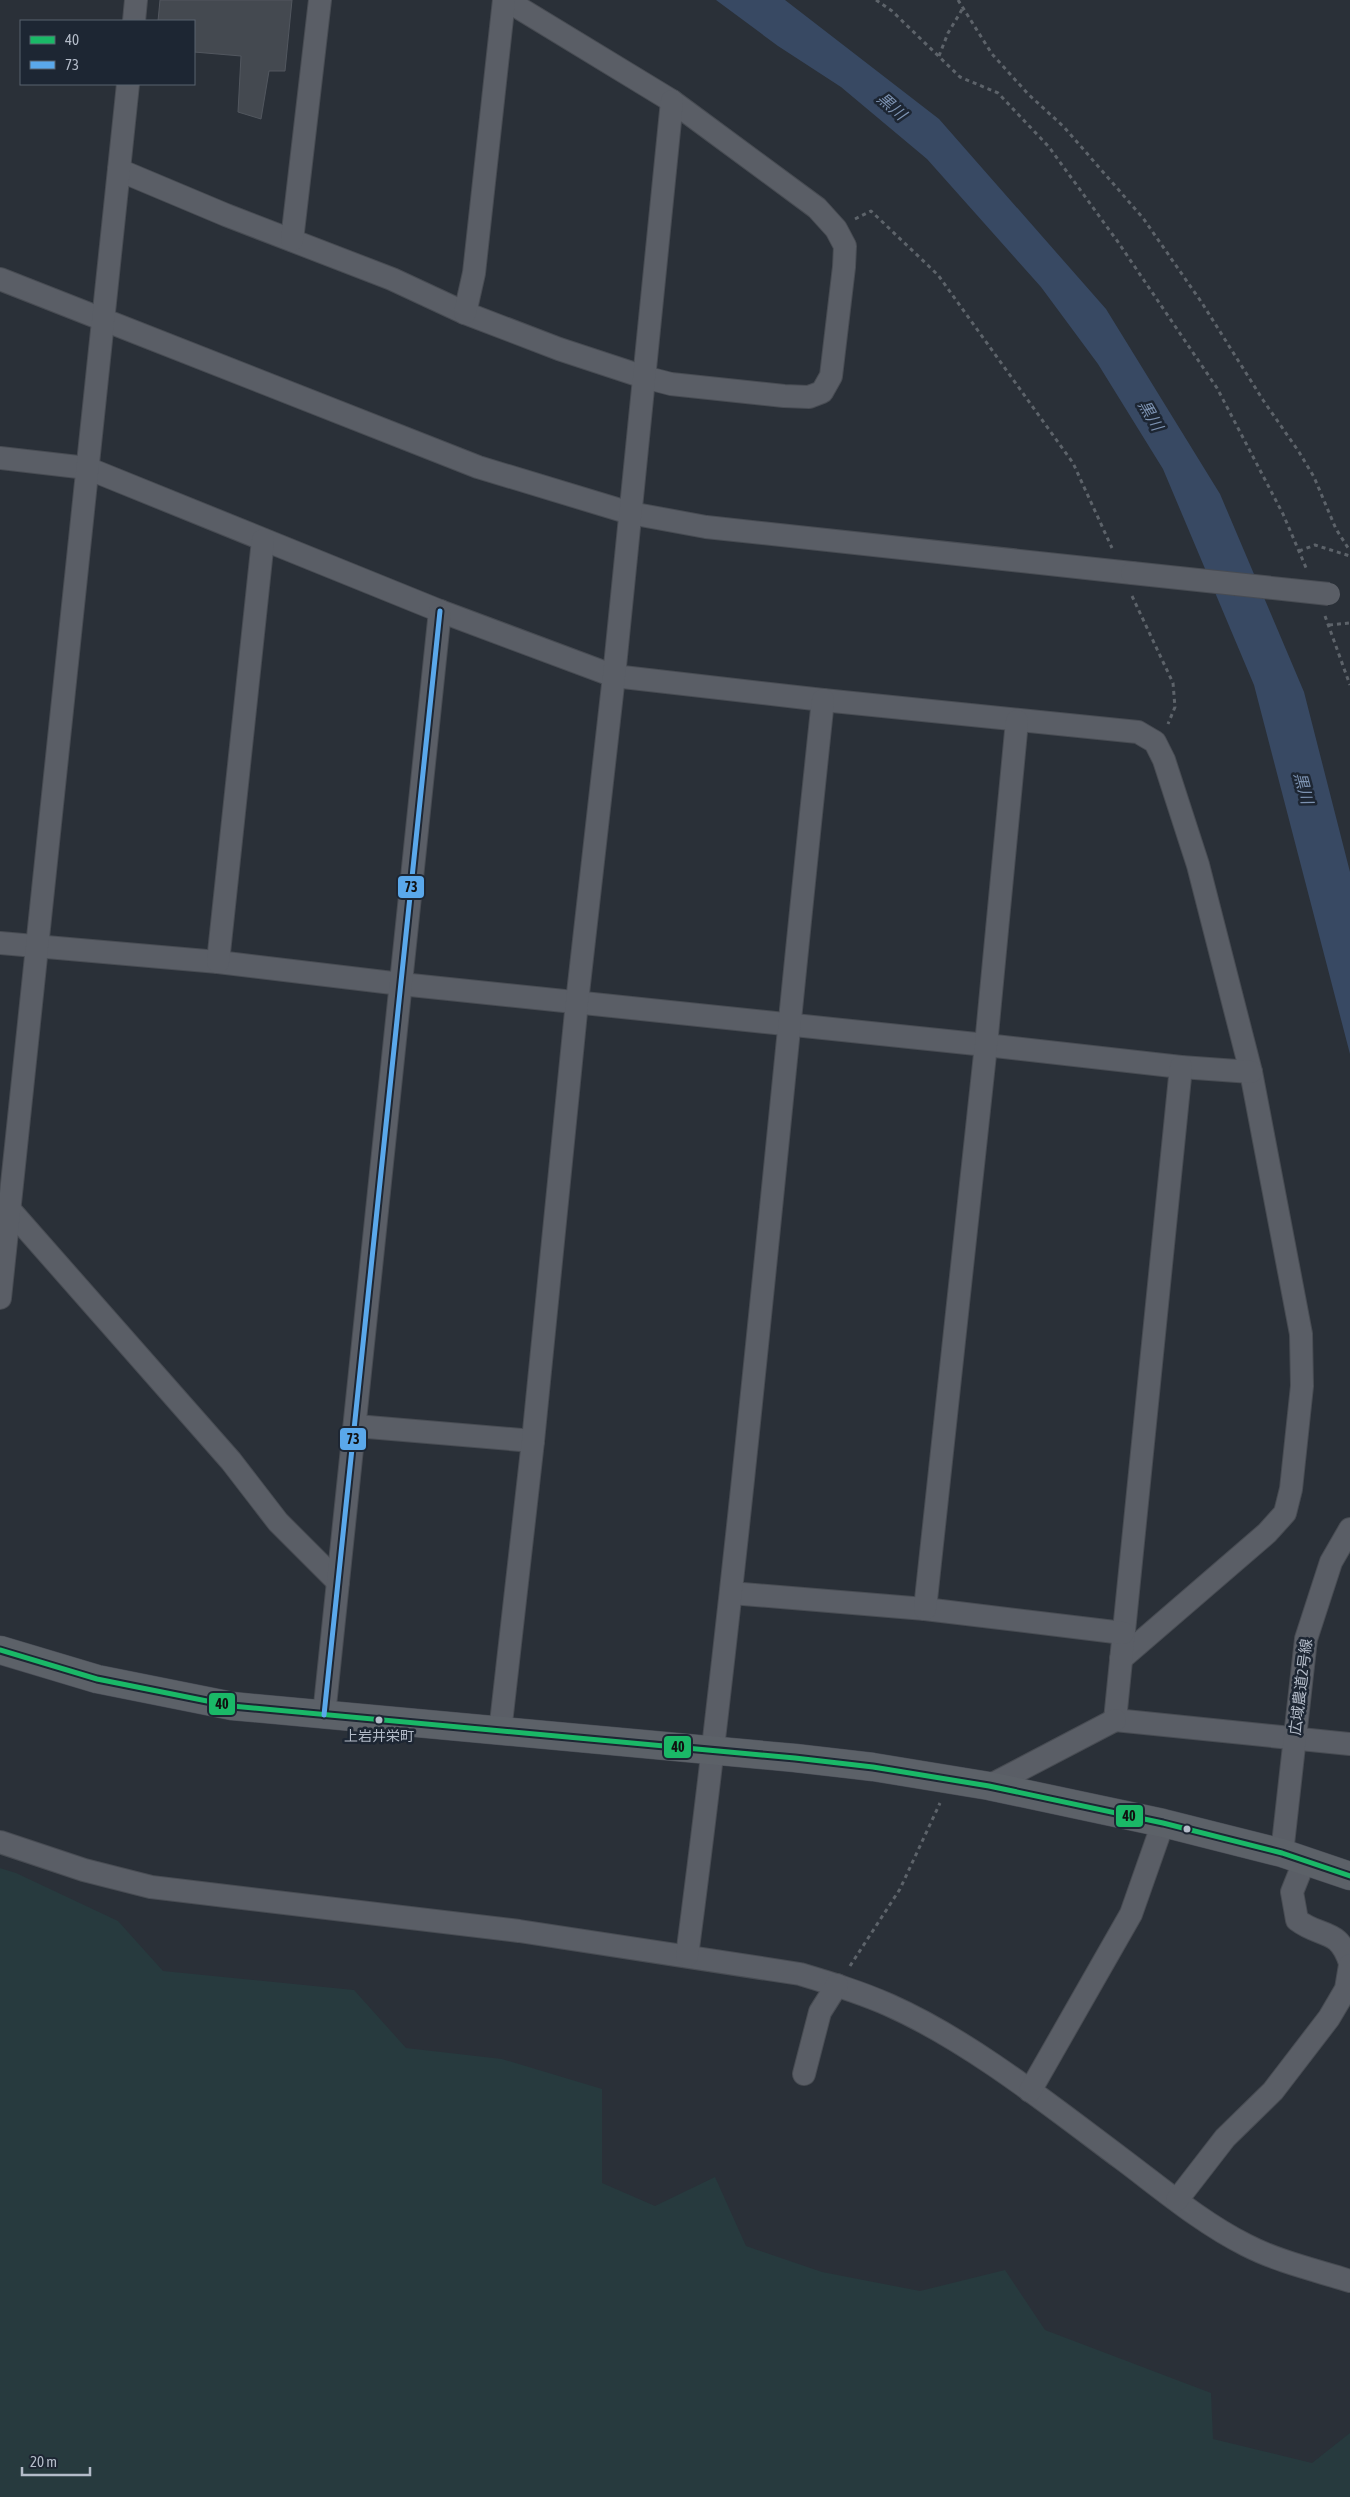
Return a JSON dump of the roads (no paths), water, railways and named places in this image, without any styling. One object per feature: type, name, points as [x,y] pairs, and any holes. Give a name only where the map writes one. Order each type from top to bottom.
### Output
[{"type":"main road","points":[[0,1650],[98,1679],[232,1706],[500,1732],[714,1750],[873,1767],[989,1786],[1163,1823],[1293,1857],[1350,1876]]},
{"type":"street","points":[[134,20],[136,0]]},
{"type":"street","points":[[292,240],[320,0]]},
{"type":"street","points":[[119,170],[392,280],[465,313],[559,350],[671,384],[784,396],[809,396],[822,392],[831,376],[845,246],[836,228],[817,208],[672,101],[505,0],[474,273],[465,313]]},
{"type":"street","points":[[0,1298],[128,85]]},
{"type":"street","points":[[500,1732],[533,1441],[577,1002],[614,676],[672,101]]},
{"type":"street","points":[[0,279],[478,467],[630,514],[706,527],[1127,572],[1325,601]]},
{"type":"street","points":[[0,458],[87,468],[440,611],[614,676],[1017,721],[1138,732],[1155,742],[1164,760],[1198,865],[1251,1072],[1301,1334],[1302,1386],[1289,1497],[1285,1513],[1267,1533],[1121,1659]]},
{"type":"street","points":[[218,962],[262,540]]},
{"type":"street","points":[[324,1715],[356,1426],[440,611]]},
{"type":"street","points":[[687,1956],[714,1750],[731,1593],[788,1025],[823,700]]},
{"type":"street","points":[[925,1609],[986,1045],[1017,721]]},
{"type":"street","points":[[0,943],[218,962],[401,984],[986,1045],[1181,1068],[1251,1072]]},
{"type":"street","points":[[1115,1720],[1181,1068]]},
{"type":"street","points":[[10,1210],[231,1460],[278,1522],[338,1582]]},
{"type":"street","points":[[356,1426],[533,1441]]},
{"type":"street","name":"広域農道2号線","points":[[1350,1529],[1331,1562],[1306,1639],[1295,1738],[1292,1892],[1297,1920],[1306,1927],[1333,1936],[1345,1948],[1350,1964]]},
{"type":"street","points":[[731,1593],[925,1609],[1123,1633]]},
{"type":"street","points":[[989,1786],[1115,1720],[1350,1744]]},
{"type":"street","points":[[1030,2091],[1131,1914],[1163,1823]]},
{"type":"street","points":[[0,1842],[84,1870],[151,1887],[489,1927],[800,1974],[837,1985],[890,2006],[950,2038],[1030,2091],[1211,2225],[1246,2245],[1279,2260],[1350,2281]]},
{"type":"street","points":[[1177,2200],[1226,2138],[1273,2091],[1329,2018],[1346,1989],[1350,1964]]},
{"type":"street","points":[[804,2074],[820,2012],[837,1985]]},
{"type":"water","name":"黒川","points":[[716,0],[785,0],[939,119],[1106,309],[1220,494],[1304,692],[1350,872],[1350,1054],[1254,685],[1163,469],[1098,364],[1041,287],[927,159],[841,87],[778,46]]},
{"type":"place","name":"上岩井栄町","points":[[379,1720]]}]
